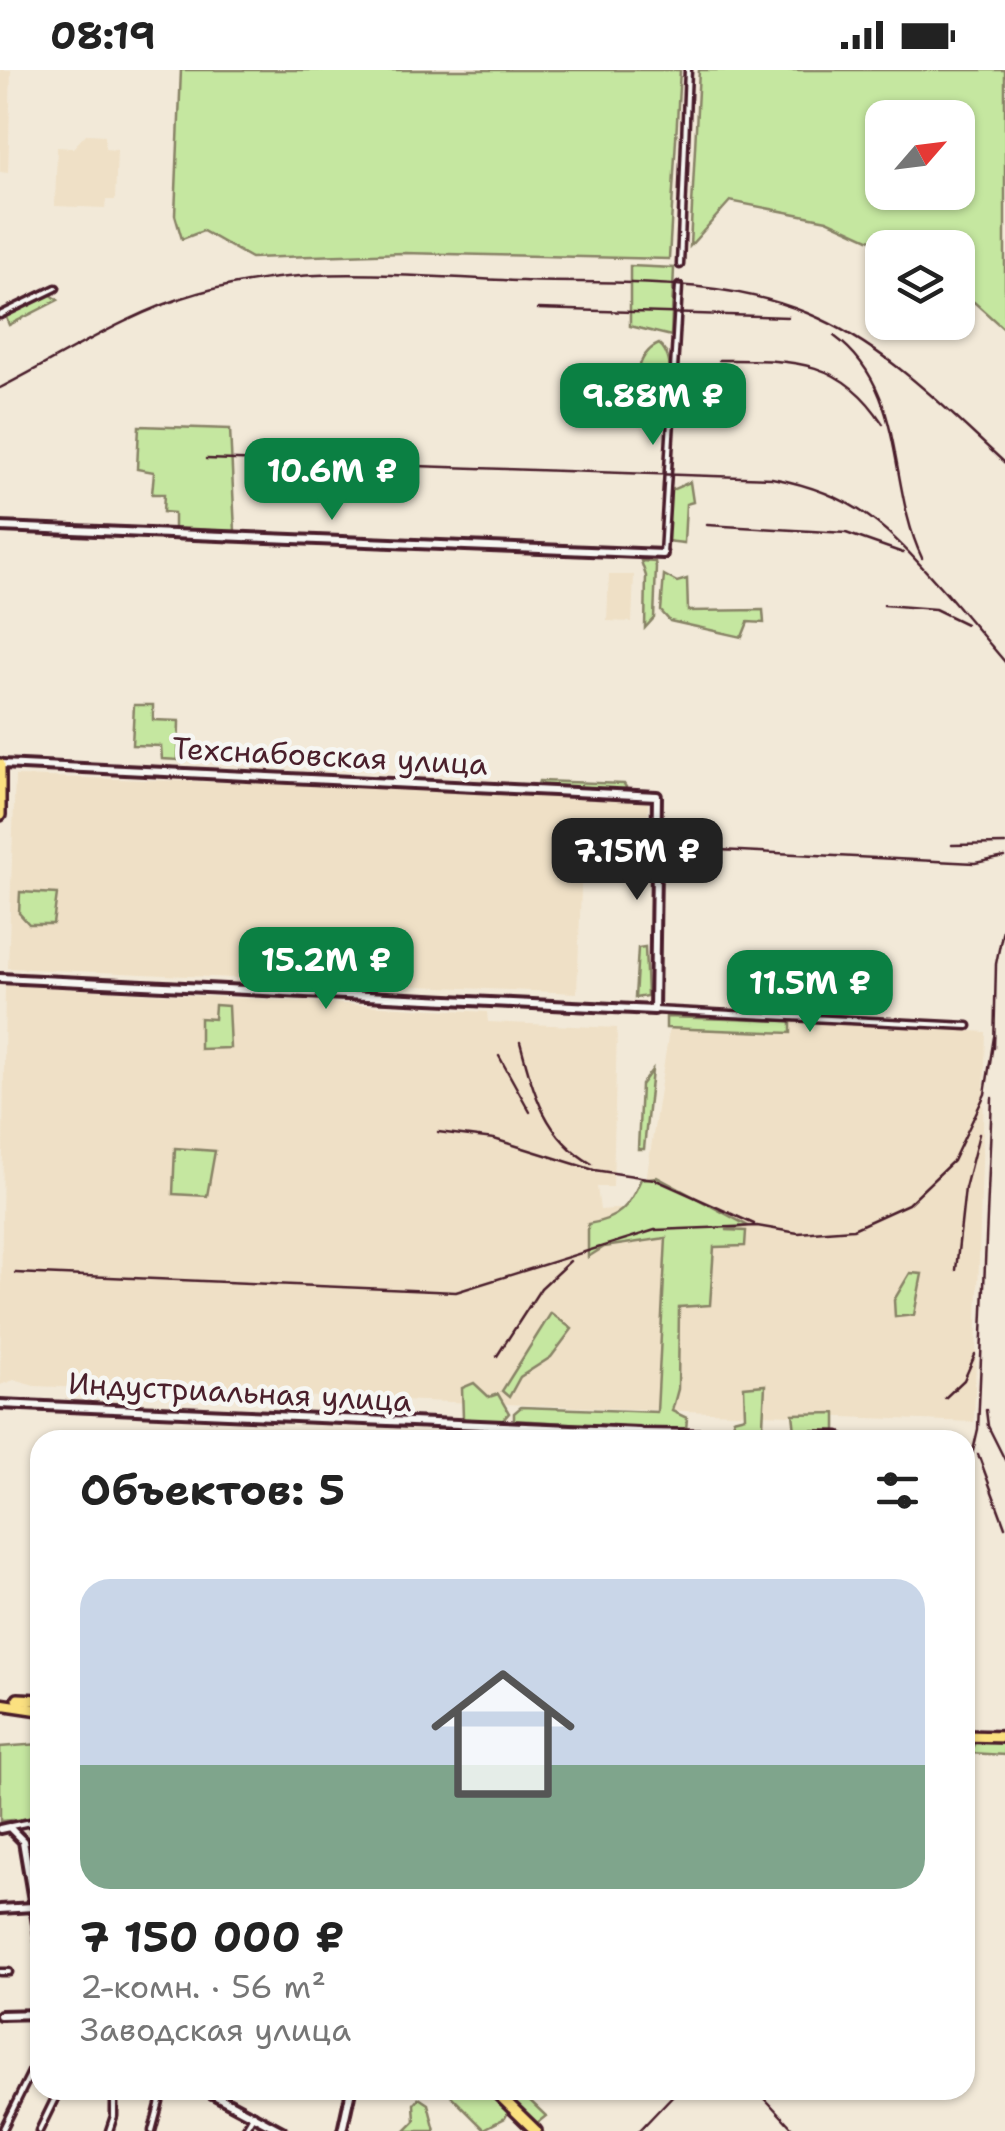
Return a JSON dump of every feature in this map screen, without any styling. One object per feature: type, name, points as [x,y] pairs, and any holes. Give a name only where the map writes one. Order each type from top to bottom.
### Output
[{"type":"main road","points":[[0,815],[1,764]]},
{"type":"main road","points":[[0,1701],[30,1700]]},
{"type":"main road","points":[[0,1701],[30,1708]]},
{"type":"main road","points":[[975,1736],[1005,1737]]},
{"type":"main road","points":[[504,2100],[536,2131]]},
{"type":"street","points":[[680,265],[688,70]]},
{"type":"street","points":[[0,527],[663,554],[678,286]]},
{"type":"street","points":[[0,314],[56,288]]},
{"type":"street","name":"Техснабовская улица","points":[[1,764],[657,796],[654,1010]]},
{"type":"street","points":[[0,978],[968,1026]]},
{"type":"street","name":"Индустриальная улица","points":[[0,1404],[519,1430]]},
{"type":"street","points":[[5,1828],[30,1820]]},
{"type":"street","points":[[5,1828],[17,1833],[22,1841],[30,1889]]},
{"type":"street","points":[[0,1910],[30,1907]]},
{"type":"street","points":[[0,1972],[10,1972]]},
{"type":"street","points":[[0,2014],[30,2014]]},
{"type":"street","points":[[2,2131],[30,2074]]},
{"type":"street","points":[[39,2131],[54,2100]]},
{"type":"street","points":[[109,2131],[114,2100]]},
{"type":"street","points":[[152,2131],[160,2100]]},
{"type":"street","points":[[225,2100],[282,2131]]},
{"type":"street","points":[[342,2131],[349,2100]]},
{"type":"street","points":[[244,2131],[254,2114]]},
{"type":"street","points":[[0,2119],[7,2120]]},
{"type":"shaded area","points":[[0,70],[11,70],[8,173],[0,172]]},
{"type":"shaded area","points":[[86,134],[105,135],[105,149],[117,150],[115,200],[106,200],[105,208],[55,206],[57,147],[73,148]]},
{"type":"shaded area","points":[[609,575],[634,575],[632,622],[607,621]]},
{"type":"shaded area","points":[[15,776],[647,795],[649,820],[569,819],[573,864],[582,864],[577,993],[8,968]]},
{"type":"shaded area","points":[[5,985],[487,1012],[488,1022],[617,1028],[613,1187],[597,1187],[600,1210],[642,1207],[672,1011],[986,1032],[974,1422],[34,1386],[14,1380],[0,1385]]},
{"type":"green space","points":[[181,70],[680,70],[669,259],[404,253],[251,258],[203,231],[182,239],[175,215]]},
{"type":"green space","points":[[699,70],[1005,70],[1005,330],[975,303],[975,230],[865,230],[865,237],[827,220],[730,201],[690,246]]},
{"type":"green space","points":[[630,266],[674,268],[671,336],[630,326]]},
{"type":"green space","points":[[49,293],[58,300],[9,325],[5,315]]},
{"type":"green space","points":[[659,344],[668,359],[670,393],[664,423],[654,426],[637,415],[635,396],[644,356]]},
{"type":"green space","points":[[614,396],[622,399],[622,415],[614,418],[606,415],[603,407],[606,399]]},
{"type":"green space","points":[[139,426],[230,429],[235,531],[174,529],[174,513],[163,512],[164,494],[152,494],[154,472],[137,469]]},
{"type":"green space","points":[[690,482],[693,502],[686,504],[684,543],[666,541],[669,491]]},
{"type":"green space","points":[[641,561],[655,562],[656,567],[654,618],[645,628],[646,576]]},
{"type":"green space","points":[[664,575],[677,582],[687,579],[688,611],[763,610],[764,623],[748,622],[742,637],[670,621],[661,611]]},
{"type":"green space","points":[[134,705],[153,705],[153,720],[179,721],[178,760],[162,759],[161,746],[132,745]]},
{"type":"green space","points":[[539,781],[626,787],[625,791],[537,788]]},
{"type":"green space","points":[[20,892],[57,894],[53,924],[29,924],[19,913]]},
{"type":"green space","points":[[645,947],[647,996],[635,998],[638,948]]},
{"type":"green space","points":[[215,1005],[228,1006],[230,1048],[200,1049],[200,1018],[214,1019]]},
{"type":"green space","points":[[666,1017],[791,1021],[791,1033],[666,1028]]},
{"type":"green space","points":[[652,1070],[644,1149],[638,1149],[641,1085]]},
{"type":"green space","points":[[175,1148],[215,1151],[207,1196],[173,1194]]},
{"type":"green space","points":[[657,1177],[748,1226],[726,1230],[746,1231],[745,1246],[714,1247],[710,1305],[679,1307],[678,1389],[672,1411],[687,1418],[686,1430],[514,1420],[514,1413],[521,1407],[657,1412],[666,1238],[604,1247],[588,1257],[588,1224],[615,1215],[627,1204],[641,1179]]},
{"type":"green space","points":[[910,1273],[922,1274],[914,1315],[895,1317],[894,1300]]},
{"type":"green space","points":[[551,1313],[572,1329],[551,1357],[520,1377],[509,1397],[502,1391]]},
{"type":"green space","points":[[474,1383],[489,1397],[498,1394],[509,1413],[503,1420],[470,1422],[463,1418],[462,1388]]},
{"type":"green space","points":[[765,1385],[763,1425],[735,1426],[733,1419],[745,1416],[744,1387]]},
{"type":"green space","points":[[836,1413],[836,1430],[795,1430],[793,1414]]},
{"type":"green space","points":[[975,1742],[1005,1743],[1005,1755],[975,1753]]},
{"type":"green space","points":[[30,1745],[30,1819],[0,1821],[0,1747]]},
{"type":"green space","points":[[422,2100],[428,2104],[435,2131],[405,2131],[415,2121],[414,2104]]},
{"type":"green space","points":[[455,2100],[496,2100],[508,2112],[505,2118],[484,2129]]},
{"type":"green space","points":[[512,2100],[529,2100],[546,2116],[537,2123]]},
{"type":"railway","points":[[0,388],[147,311],[238,284],[359,274],[666,284],[773,301],[835,326],[912,379],[1005,463]]},
{"type":"railway","points":[[538,309],[788,317]]},
{"type":"railway","points":[[834,336],[857,358],[874,383],[885,410],[911,530],[922,558]]},
{"type":"railway","points":[[719,360],[791,363],[831,374],[867,402],[883,424]]},
{"type":"railway","points":[[206,459],[772,478],[830,495],[874,520],[951,599]]},
{"type":"railway","points":[[707,525],[846,533],[903,553]]},
{"type":"railway","points":[[945,591],[1005,662]]},
{"type":"railway","points":[[884,605],[935,609],[966,624]]},
{"type":"railway","points":[[952,845],[1005,844]]},
{"type":"railway","points":[[679,848],[975,863],[1005,857]]},
{"type":"railway","points":[[994,1048],[996,964],[1005,919]]},
{"type":"railway","points":[[15,1273],[456,1292],[655,1230],[757,1226],[798,1233],[853,1229],[908,1204],[953,1161],[985,1094],[994,1037]]},
{"type":"railway","points":[[520,1042],[543,1112],[563,1141],[592,1164]]},
{"type":"railway","points":[[499,1056],[530,1112]]},
{"type":"railway","points":[[975,1442],[992,1098]]},
{"type":"railway","points":[[438,1132],[494,1139],[594,1170],[654,1179],[754,1224]]},
{"type":"railway","points":[[956,1270],[965,1188],[979,1134]]},
{"type":"railway","points":[[497,1356],[541,1288],[570,1261]]},
{"type":"railway","points":[[945,1398],[964,1380],[975,1355]]},
{"type":"railway","points":[[986,1410],[988,1426],[1005,1460]]},
{"type":"railway","points":[[978,1454],[1005,1527]]},
{"type":"railway","points":[[1004,1717],[1005,1702]]},
{"type":"railway","points":[[639,2131],[668,2100]]},
{"type":"railway","points":[[766,2100],[795,2131]]}]
